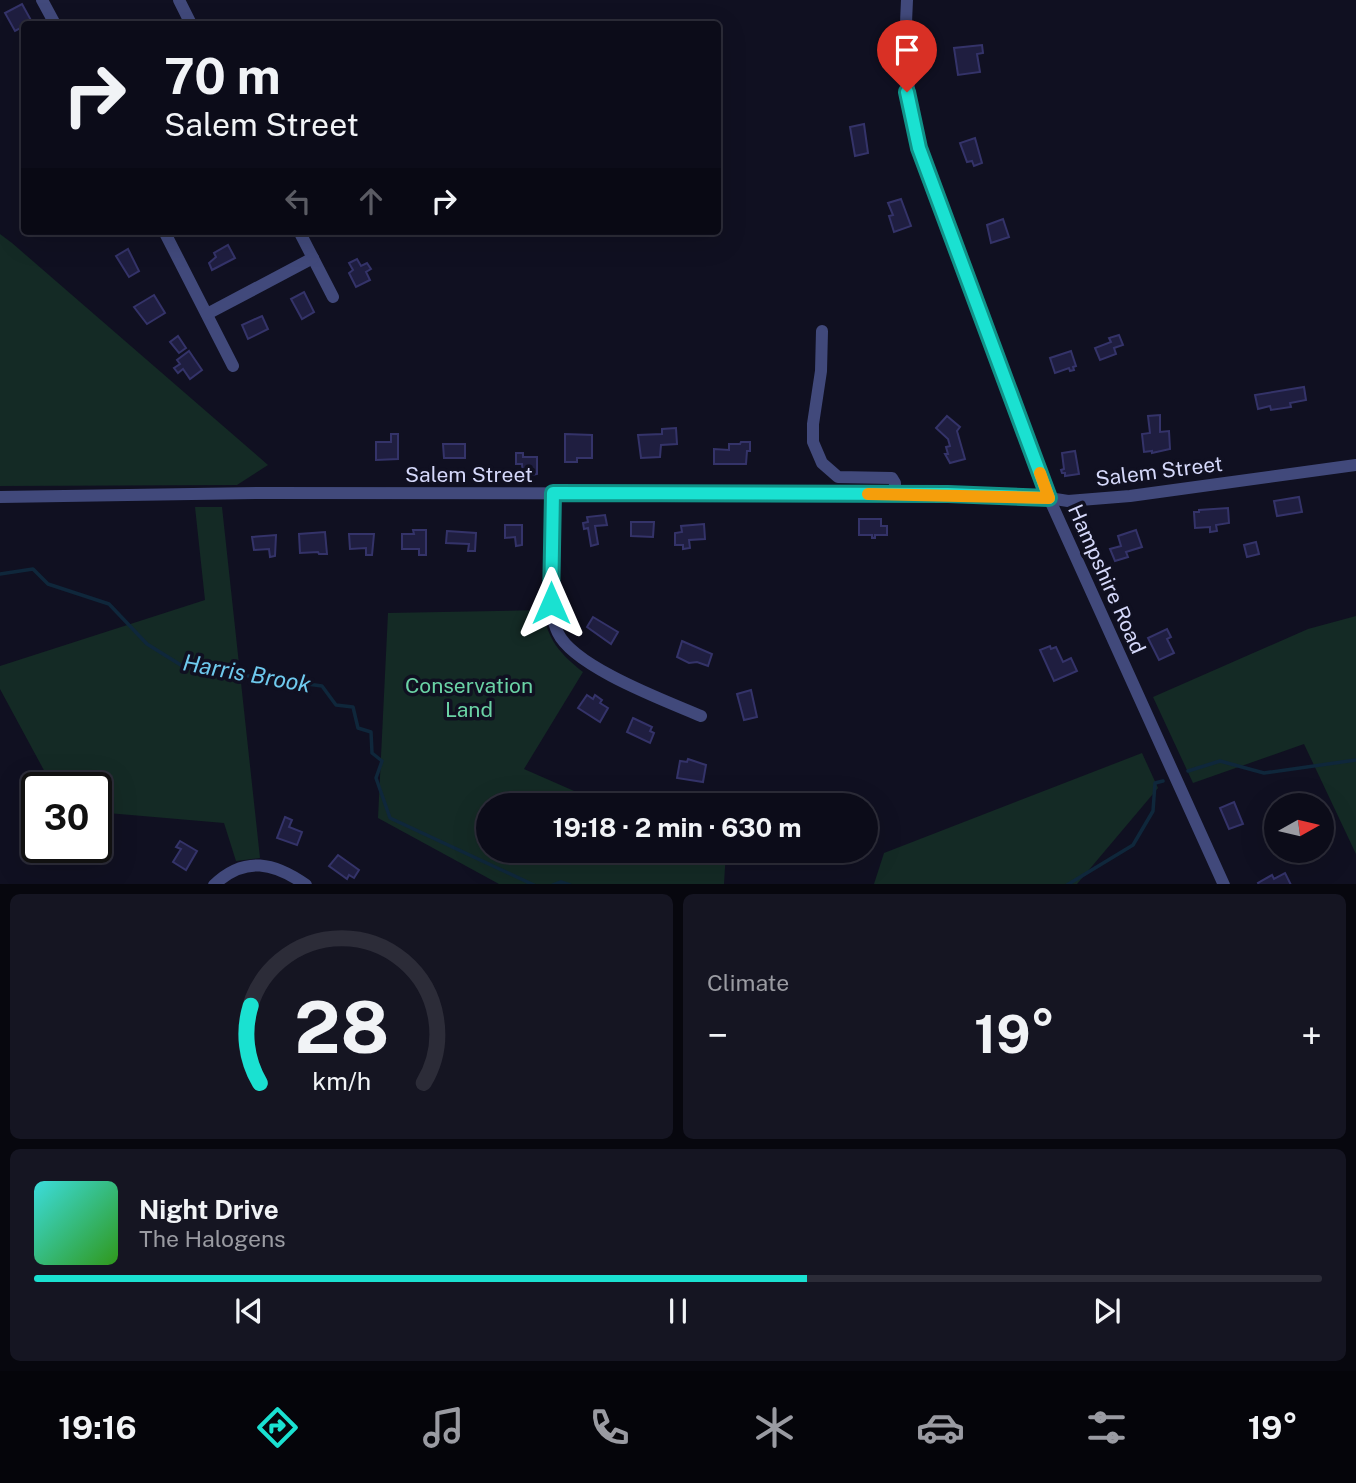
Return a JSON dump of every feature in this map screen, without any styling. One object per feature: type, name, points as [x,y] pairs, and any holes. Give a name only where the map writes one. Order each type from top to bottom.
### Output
[{"type":"street","points":[[42,0],[53,21]]},
{"type":"street","points":[[178,0],[189,21]]},
{"type":"street","name":"Hampshire Road","points":[[907,0],[906,82],[919,148],[1049,498],[1224,884]]},
{"type":"street","points":[[166,235],[233,366]]},
{"type":"street","points":[[301,235],[333,297]]},
{"type":"street","points":[[207,314],[313,258]]},
{"type":"street","points":[[822,331],[821,371],[813,424],[813,442],[822,463],[838,477],[892,478],[895,495]]},
{"type":"street","name":"Salem Street","points":[[0,497],[258,493],[846,494],[1049,498],[1068,501],[1130,496],[1356,465]]},
{"type":"street","points":[[846,494],[853,478]]},
{"type":"street","points":[[553,493],[551,603],[554,623],[563,641],[578,654],[623,681],[701,716]]},
{"type":"street","points":[[214,884],[232,871],[261,865],[281,869],[306,884]]},
{"type":"green space","points":[[0,234],[268,465],[237,485],[0,486]]},
{"type":"green space","points":[[195,507],[222,507],[260,858],[236,861],[224,823],[112,813],[112,772],[45,772],[0,689],[0,666],[205,600]]},
{"type":"green space","name":"Conservation Land","points":[[543,610],[551,638],[583,672],[524,769],[579,793],[476,793],[476,863],[725,863],[724,884],[499,884],[378,818],[388,613]]},
{"type":"green space","points":[[1356,616],[1356,854],[1334,807],[1334,793],[1327,793],[1304,744],[1193,783],[1153,697],[1308,629]]},
{"type":"green space","points":[[1142,753],[1158,788],[1077,884],[874,884],[884,853]]},
{"type":"building","points":[[22,4],[31,21],[21,21],[21,28],[15,31],[5,13]]},
{"type":"building","points":[[982,45],[983,53],[977,54],[980,72],[958,75],[954,48]]},
{"type":"building","points":[[864,124],[868,153],[855,156],[850,127]]},
{"type":"building","points":[[975,138],[982,163],[974,166],[972,161],[967,162],[960,143]]},
{"type":"building","points":[[901,199],[911,226],[894,232],[889,216],[893,215],[888,203]]},
{"type":"building","points":[[1003,219],[1009,237],[991,243],[987,225]]},
{"type":"building","points":[[228,245],[235,258],[212,270],[209,263],[216,257],[214,253]]},
{"type":"building","points":[[128,249],[139,271],[129,277],[116,256]]},
{"type":"building","points":[[357,259],[361,266],[367,263],[371,269],[366,272],[370,280],[356,287],[349,273],[353,270],[349,263]]},
{"type":"building","points":[[304,292],[314,312],[302,319],[291,299]]},
{"type":"building","points":[[154,295],[165,313],[147,324],[134,307]]},
{"type":"building","points":[[262,316],[268,329],[248,339],[242,325]]},
{"type":"building","points":[[1119,335],[1123,345],[1114,348],[1116,354],[1100,360],[1095,348],[1111,342],[1109,338]]},
{"type":"building","points":[[178,336],[186,348],[179,353],[170,342]]},
{"type":"building","points":[[189,351],[202,370],[190,379],[183,369],[178,373],[174,368],[180,364],[177,360]]},
{"type":"building","points":[[1071,351],[1076,366],[1073,367],[1074,370],[1070,371],[1069,368],[1055,373],[1050,358]]},
{"type":"building","points":[[1304,387],[1306,400],[1290,403],[1291,407],[1271,410],[1270,406],[1258,409],[1255,395]]},
{"type":"building","points":[[1160,415],[1160,432],[1169,431],[1170,449],[1144,452],[1142,434],[1150,433],[1148,416]]},
{"type":"building","points":[[947,416],[960,427],[957,431],[965,459],[950,463],[945,454],[948,454],[946,447],[950,446],[948,439],[936,428]]},
{"type":"building","points":[[676,428],[677,444],[661,445],[660,457],[641,458],[638,435],[662,434],[662,429]]},
{"type":"building","points":[[391,434],[398,434],[398,459],[376,460],[376,442],[391,442]]},
{"type":"building","points":[[565,434],[592,435],[592,458],[577,458],[577,462],[565,462]]},
{"type":"building","points":[[750,442],[746,464],[714,464],[714,449],[729,450],[729,444]]},
{"type":"building","points":[[443,444],[465,444],[465,458],[444,458]]},
{"type":"building","points":[[1075,451],[1079,474],[1065,476],[1061,470],[1064,469],[1062,453]]},
{"type":"building","points":[[516,453],[523,453],[523,457],[537,457],[537,474],[523,477],[522,464],[516,464]]},
{"type":"building","points":[[1299,497],[1302,512],[1277,516],[1274,501]]},
{"type":"building","points":[[1228,508],[1229,523],[1216,525],[1217,531],[1210,532],[1210,527],[1195,528],[1194,512]]},
{"type":"building","points":[[605,515],[607,525],[595,526],[598,544],[591,546],[588,528],[584,529],[583,523],[588,522],[587,517]]},
{"type":"building","points":[[859,519],[881,519],[881,526],[887,526],[887,535],[875,535],[875,538],[872,538],[872,535],[859,535]]},
{"type":"building","points":[[631,522],[654,522],[653,537],[631,536]]},
{"type":"building","points":[[704,524],[705,539],[689,540],[690,548],[683,549],[683,545],[675,545],[675,533],[682,532],[681,526]]},
{"type":"building","points":[[505,525],[522,525],[522,545],[516,546],[515,537],[505,538]]},
{"type":"building","points":[[413,530],[426,530],[426,555],[419,555],[419,549],[402,549],[402,534],[414,534]]},
{"type":"building","points":[[1136,530],[1142,547],[1126,552],[1128,557],[1115,561],[1110,549],[1121,546],[1118,536]]},
{"type":"building","points":[[447,531],[476,533],[475,551],[468,551],[469,544],[446,543]]},
{"type":"building","points":[[325,532],[327,554],[300,553],[299,534]]},
{"type":"building","points":[[349,534],[374,534],[372,555],[366,555],[366,548],[350,549]]},
{"type":"building","points":[[276,535],[275,556],[270,557],[269,549],[254,550],[252,537]]},
{"type":"building","points":[[1256,542],[1259,554],[1247,557],[1244,545]]},
{"type":"building","points":[[593,617],[618,632],[611,644],[587,627]]},
{"type":"building","points":[[1167,629],[1171,637],[1167,639],[1174,653],[1159,660],[1148,638]]},
{"type":"building","points":[[682,641],[712,654],[708,666],[697,662],[689,663],[677,657]]},
{"type":"building","points":[[1050,646],[1051,649],[1056,647],[1063,662],[1071,658],[1077,671],[1054,681],[1040,650]]},
{"type":"building","points":[[751,690],[757,717],[744,720],[737,694]]},
{"type":"building","points":[[587,695],[593,699],[595,695],[602,700],[600,703],[608,708],[600,722],[578,708]]},
{"type":"building","points":[[633,718],[652,727],[650,731],[654,733],[650,743],[627,732]]},
{"type":"building","points":[[688,759],[706,765],[703,782],[677,778],[680,761],[687,762]]},
{"type":"building","points":[[1234,802],[1243,824],[1229,829],[1220,808]]},
{"type":"building","points":[[285,817],[292,820],[289,827],[302,832],[297,845],[277,838]]},
{"type":"building","points":[[180,841],[197,851],[186,870],[173,862],[181,849],[176,847]]},
{"type":"building","points":[[338,855],[359,870],[354,878],[349,875],[347,879],[329,866]]},
{"type":"building","points":[[1285,873],[1290,884],[1258,883],[1272,875],[1274,879]]},
{"type":"waterway","name":"Harris Brook","points":[[0,574],[33,569],[48,584],[109,604],[147,644],[184,667],[322,686],[336,705],[353,707],[358,728],[371,732],[372,753],[382,761],[376,778],[390,818],[532,884]]},
{"type":"waterway","points":[[1188,771],[1220,761],[1264,773],[1356,760]]},
{"type":"waterway","points":[[1069,884],[1133,845],[1153,811],[1155,783],[1163,781]]},
{"type":"waterway","name":"Harris Brook","points":[[556,884],[567,884]]},
{"type":"slow traffic","points":[[868,494],[1049,498],[1040,473]]},
{"type":"route","points":[[551,603],[553,493],[948,494],[1049,498],[919,148],[907,92]]}]
